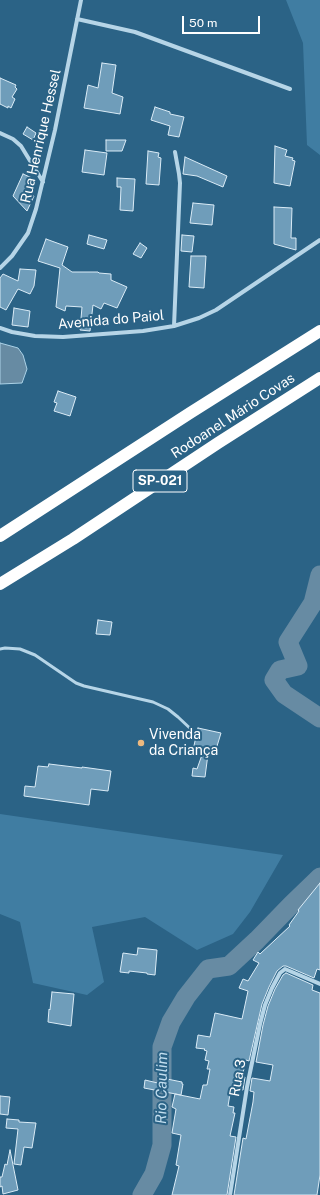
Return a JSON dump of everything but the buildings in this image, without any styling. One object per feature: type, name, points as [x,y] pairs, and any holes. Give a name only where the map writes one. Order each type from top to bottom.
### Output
[{"type":"highway","name":"Rodoanel Mário Covas","points":[[0,536],[320,331]]},
{"type":"highway","name":"Rodoanel Mário Covas","points":[[0,584],[320,378]]},
{"type":"street","name":"Rua Henrique Hessel","points":[[0,268],[12,256],[28,233],[36,209],[48,164],[64,90],[81,0]]},
{"type":"street","points":[[77,19],[135,32],[290,89]]},
{"type":"street","points":[[0,133],[12,139],[21,146],[43,182]]},
{"type":"street","points":[[174,326],[180,184],[175,152]]},
{"type":"street","name":"Avenida do Paiol","points":[[0,328],[12,332],[35,336],[63,337],[143,331],[174,326],[199,318],[216,310],[320,240]]},
{"type":"street","name":"Rua 3","points":[[230,1195],[247,1087],[260,1024],[265,1005],[272,988],[283,970],[287,970],[320,984]]},
{"type":"lane","points":[[0,649],[20,649],[35,655],[76,683],[84,686],[153,702],[168,709],[194,732]]},
{"type":"shaded area","points":[[286,0],[320,0],[320,155],[307,145],[303,43]]},
{"type":"shaded area","points":[[0,343],[18,348],[23,355],[27,369],[22,383],[0,384]]},
{"type":"shaded area","points":[[0,814],[283,855],[250,912],[233,934],[197,950],[145,917],[92,927],[104,982],[87,995],[33,983],[20,922],[0,914]]},
{"type":"waterway","name":"Rio Caulim","points":[[320,575],[313,603],[288,642],[298,666],[280,670],[274,680],[284,694],[320,718]]},
{"type":"waterway","name":"Rio Caulim","points":[[142,1195],[154,1174],[162,1145],[162,1047],[171,1022],[186,997],[208,969],[229,966],[320,877]]},
{"type":"place","name":"Vivenda da Criança","points":[[141,743]]}]
